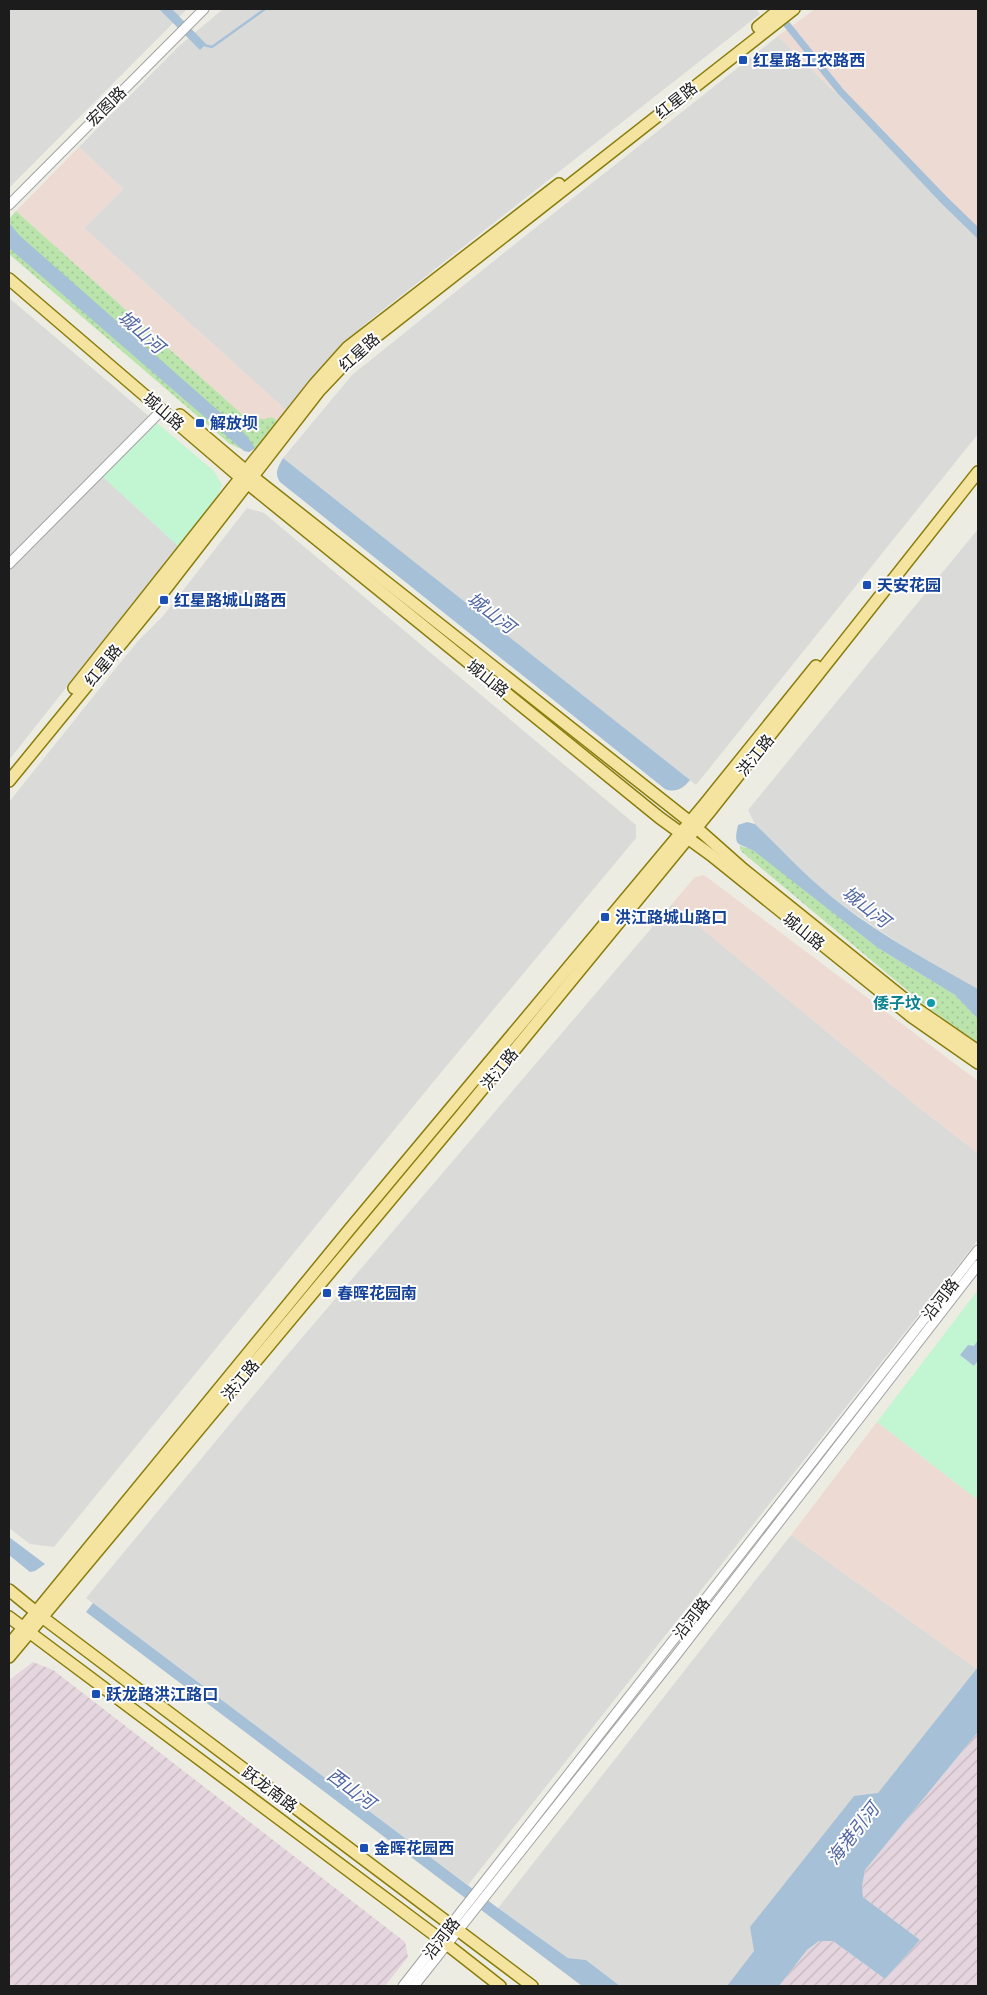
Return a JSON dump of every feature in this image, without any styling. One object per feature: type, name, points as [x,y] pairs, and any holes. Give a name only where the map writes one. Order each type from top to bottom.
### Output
[{"type":"main road","name":"红星路","points":[[9,770],[247,477],[319,391],[354,354],[536,212],[769,22],[787,10]]},
{"type":"main road","name":"城山路","points":[[9,269],[247,477],[660,818],[684,835],[912,1018],[978,1063]]},
{"type":"main road","name":"城山路","points":[[9,279],[162,410],[693,824],[743,869],[917,1009],[978,1051]]},
{"type":"main road","name":"洪江路","points":[[693,824],[978,463]]},
{"type":"main road","name":"洪江路","points":[[9,1657],[26,1630],[343,1237],[684,835],[978,472]]},
{"type":"main road","name":"红星路","points":[[9,781],[161,595],[247,477]]},
{"type":"main road","name":"跃龙南路","points":[[9,1590],[532,1986]]},
{"type":"main road","name":"跃龙南路","points":[[9,1617],[444,1942],[500,1986]]},
{"type":"main road","name":"洪江路","points":[[9,1644],[26,1630]]},
{"type":"street","name":"宏图路","points":[[9,205],[204,9]]},
{"type":"street","points":[[9,564],[162,410]]},
{"type":"street","name":"沿河路","points":[[414,1986],[455,1927],[978,1250]]},
{"type":"street","name":"沿河路","points":[[482,1892],[680,1650],[978,1265]]},
{"type":"street","name":"沿河路","points":[[403,1986],[444,1942]]},
{"type":"shaded area","points":[[9,9],[187,9],[9,188]]},
{"type":"shaded area","points":[[223,9],[756,9],[760,14],[365,324],[329,358],[286,410],[84,228],[123,189],[79,147],[179,46]]},
{"type":"shaded area","points":[[815,9],[978,9],[978,231],[778,36]]},
{"type":"shaded area","name":"天安花园","points":[[778,36],[978,233],[978,434],[696,785],[283,458],[352,375]]},
{"type":"shaded area","points":[[79,147],[123,189],[84,228],[286,410],[277,421],[272,417],[265,419],[245,417],[16,211]]},
{"type":"shaded area","points":[[9,298],[157,423],[103,477],[178,546],[9,760]]},
{"type":"shaded area","points":[[247,508],[264,513],[636,825],[636,838],[434,1081],[54,1547],[30,1544],[9,1528],[9,802],[138,641],[163,616]]},
{"type":"shaded area","points":[[978,529],[978,990],[909,950],[842,905],[818,886],[755,824],[748,810]]},
{"type":"shaded area","points":[[704,875],[978,1081],[978,1153],[922,1110],[672,904],[695,877]]},
{"type":"shaded area","points":[[672,904],[922,1110],[978,1153],[978,1240],[468,1885],[86,1598],[283,1360]]},
{"type":"shaded area","points":[[877,1422],[978,1500],[977,1669],[791,1535]]},
{"type":"shaded area","points":[[791,1535],[977,1669],[727,1986],[620,1986],[586,1960],[568,1958],[498,1908]]},
{"type":"shaded area","points":[[33,1662],[53,1670],[405,1942],[408,1957],[385,1986],[9,1986],[9,1680]]},
{"type":"shaded area","points":[[978,1732],[978,1986],[779,1986],[807,1950],[819,1941],[833,1941],[885,1979],[920,1940],[863,1897],[862,1886],[865,1870]]},
{"type":"green space","points":[[16,211],[245,417],[265,419],[272,417],[277,421],[255,448],[249,452],[230,444],[9,254],[9,219]]},
{"type":"green space","points":[[157,423],[214,471],[222,485],[217,497],[178,546],[103,477]]},
{"type":"green space","points":[[740,846],[754,850],[878,948],[955,995],[978,1019],[978,1043],[926,1006],[742,852]]},
{"type":"green space","points":[[978,1290],[978,1500],[877,1422]]},
{"type":"water","points":[[159,9],[172,9],[206,44],[200,50]]},
{"type":"water","points":[[770,9],[779,9],[843,89],[978,227],[978,239],[942,204],[838,94]]},
{"type":"water","points":[[9,225],[247,436],[255,448],[249,452],[244,451],[9,248]]},
{"type":"water","points":[[283,458],[690,780],[679,789],[672,791],[665,789],[280,482],[277,473]]},
{"type":"water","points":[[747,822],[755,824],[819,886],[858,917],[908,949],[976,988],[978,990],[978,1019],[955,995],[878,948],[754,851],[738,843],[736,838],[738,825]]},
{"type":"water","points":[[978,1340],[978,1360],[974,1366],[960,1355],[968,1345],[974,1346]]},
{"type":"water","points":[[9,1537],[45,1564],[30,1572],[9,1555]]},
{"type":"water","points":[[93,1603],[498,1908],[568,1958],[586,1960],[620,1986],[582,1986],[86,1612]]},
{"type":"water","name":"海港引河","points":[[978,1667],[978,1732],[865,1870],[862,1886],[863,1897],[920,1940],[885,1979],[833,1941],[819,1941],[807,1950],[779,1986],[727,1986],[754,1951],[750,1927],[854,1796],[878,1793]]},
{"type":"waterway","points":[[204,45],[212,47],[265,9]]},
{"type":"place","name":"红星路工农路西","points":[[743,60]]},
{"type":"place","name":"解放坝","points":[[200,423]]},
{"type":"place","name":"天安花园","points":[[867,585]]},
{"type":"place","name":"红星路城山路西","points":[[164,600]]},
{"type":"place","name":"洪江路城山路口","points":[[605,917]]},
{"type":"place","name":"倭子坟","points":[[931,1003]]},
{"type":"place","name":"春晖花园南","points":[[327,1293]]},
{"type":"place","name":"跃龙路洪江路口","points":[[96,1694]]},
{"type":"place","name":"金晖花园西","points":[[364,1848]]},
{"type":"water label","name":"城山河","points":[[141,332]]},
{"type":"water label","name":"城山河","points":[[491,613]]},
{"type":"water label","name":"城山河","points":[[866,907]]},
{"type":"water label","name":"西山河","points":[[351,1789]]}]
